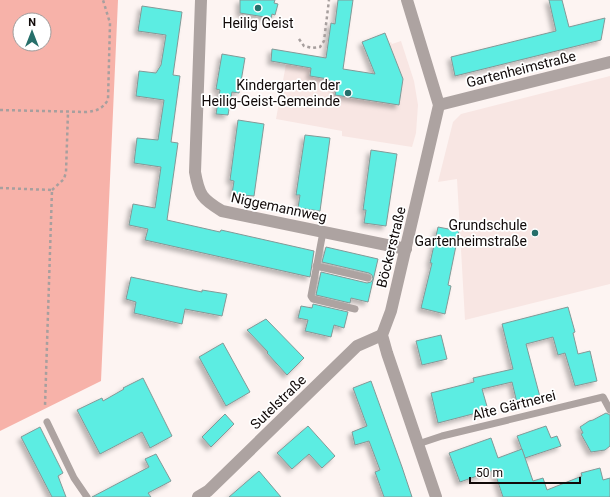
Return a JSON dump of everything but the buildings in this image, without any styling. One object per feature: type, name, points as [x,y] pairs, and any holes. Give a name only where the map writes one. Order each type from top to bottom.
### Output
[{"type":"street","name":"Niggemannweg","points":[[201,0],[195,172],[198,188],[207,202],[222,211],[406,249]]},
{"type":"street","points":[[407,0],[440,105]]},
{"type":"street","name":"Gartenheimstraße","points":[[440,105],[610,62]]},
{"type":"street","name":"Böckerstraße","points":[[382,335],[391,311],[440,105]]},
{"type":"street","points":[[382,335],[436,497]]},
{"type":"street","name":"Sutelstraße","points":[[198,497],[213,486],[357,346],[382,335]]},
{"type":"lane","points":[[323,232],[311,293],[313,299],[355,309]]},
{"type":"lane","points":[[316,266],[368,278]]},
{"type":"lane","name":"Alte Gärtnerei","points":[[418,444],[442,436],[603,397],[610,410]]},
{"type":"lane","points":[[47,422],[74,478],[87,497]]},
{"type":"path","points":[[0,110],[68,112],[97,111],[103,107],[108,100],[110,23],[103,0]]},
{"type":"path","points":[[299,39],[304,46],[312,48],[320,47],[324,40],[329,0]]},
{"type":"path","points":[[0,188],[52,190],[64,179],[66,172],[68,112]]},
{"type":"path","points":[[45,406],[52,190]]},
{"type":"shaded area","points":[[0,0],[118,0],[101,381],[0,431]]},
{"type":"shaded area","name":"Kindergarten der Heilig-Geist-Gemeinde","points":[[385,33],[389,43],[391,42],[392,44],[401,41],[414,81],[418,105],[416,133],[412,147],[342,136],[342,131],[276,119],[286,64],[311,68],[340,69],[372,74],[373,69],[365,49],[377,45],[374,38]]},
{"type":"shaded area","name":"Grundschule Gartenheimstraße","points":[[610,76],[610,284],[465,320],[457,179],[438,182],[453,122],[461,114]]},
{"type":"place","name":"Heilig Geist","points":[[258,8]]},
{"type":"place","name":"Kindergarten der Heilig-Geist-Gemeinde","points":[[348,93]]},
{"type":"place","name":"Grundschule Gartenheimstraße","points":[[535,233]]}]
